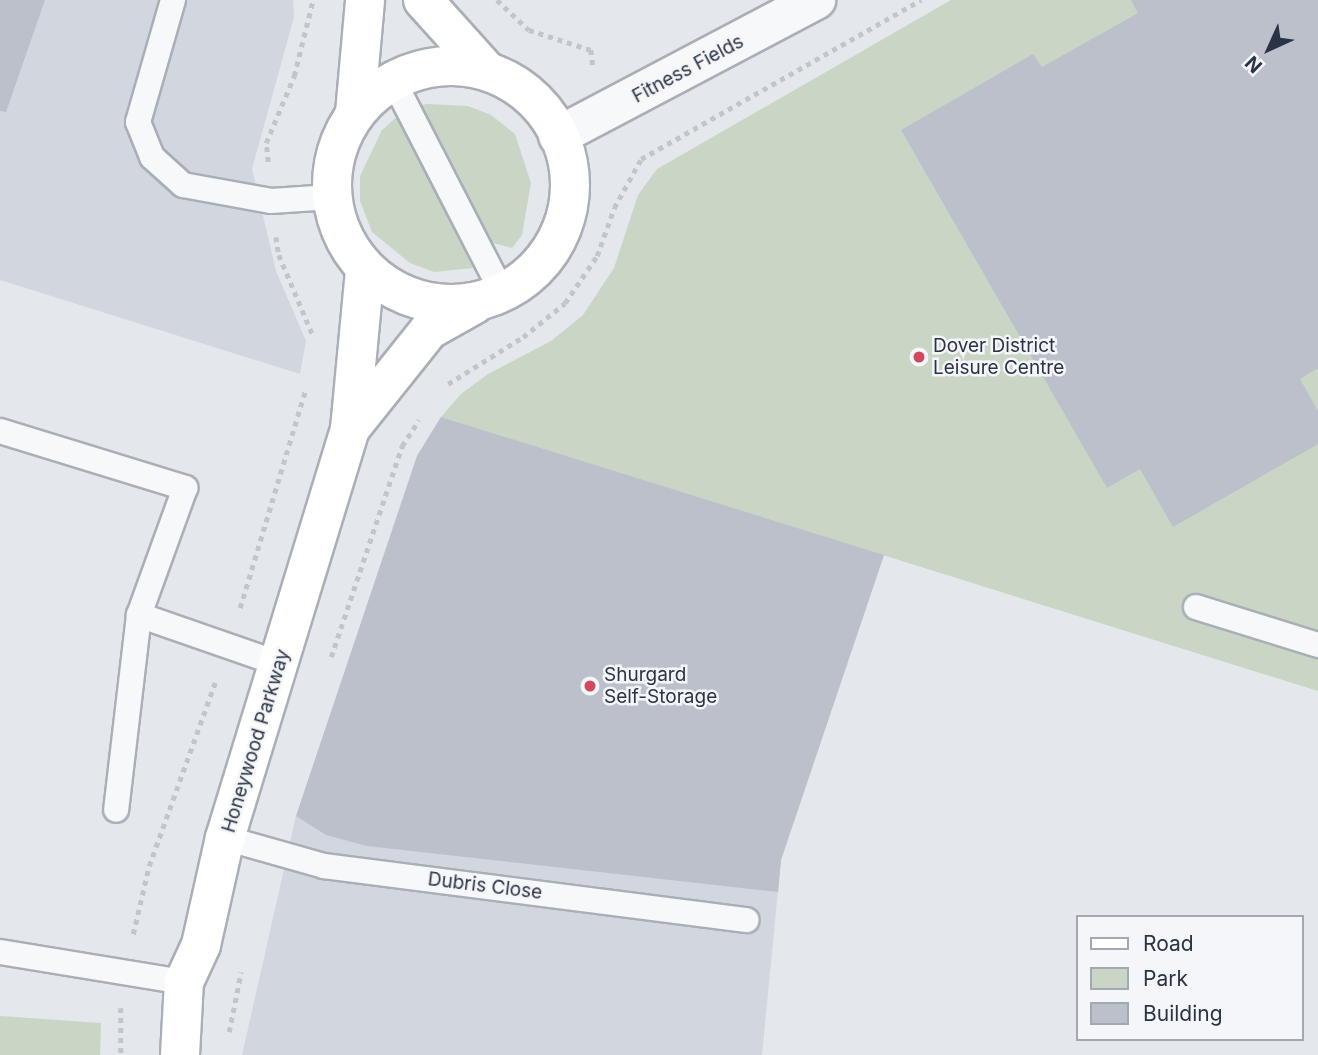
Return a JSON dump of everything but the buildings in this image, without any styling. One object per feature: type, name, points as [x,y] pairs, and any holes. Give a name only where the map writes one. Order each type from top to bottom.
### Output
[{"type":"street","points":[[355,113],[365,0]]},
{"type":"street","points":[[423,0],[486,70]]},
{"type":"street","name":"Fitness Fields","points":[[558,136],[816,0]]},
{"type":"street","points":[[486,70],[454,65],[423,68],[393,80],[355,113],[340,139],[332,167],[331,197],[342,235],[365,268],[397,293],[436,305],[490,298]]},
{"type":"street","name":"Honeywood Parkway","points":[[350,429],[429,330],[532,274],[555,246],[568,214],[571,178],[558,136],[546,112],[519,87],[486,70]]},
{"type":"street","name":"Honeywood Parkway","points":[[180,1055],[184,982],[201,944],[225,838],[350,429],[365,268]]},
{"type":"lane","points":[[173,0],[138,122],[152,157],[183,185],[271,201],[331,197]]},
{"type":"lane","points":[[393,80],[490,298]]},
{"type":"lane","points":[[0,431],[185,488],[139,615],[116,810]]},
{"type":"lane","points":[[1196,607],[1318,645]]},
{"type":"lane","points":[[139,615],[280,664]]},
{"type":"lane","name":"Dubris Close","points":[[225,838],[324,866],[747,920]]},
{"type":"lane","points":[[0,952],[184,982]]},
{"type":"path","points":[[266,143],[294,76],[313,0]]},
{"type":"path","points":[[497,0],[529,30],[592,50],[594,69]]},
{"type":"path","points":[[439,391],[466,369],[523,337],[565,303],[597,256],[614,208],[641,159],[922,0]]},
{"type":"path","points":[[328,667],[402,446],[424,413]]},
{"type":"path","points":[[226,1044],[243,962]]},
{"type":"shaded area","points":[[0,0],[293,0],[294,17],[252,169],[276,271],[306,341],[300,374],[0,280]]},
{"type":"shaded area","name":"Shurgard Self-Storage","points":[[441,417],[884,555],[781,860],[762,1055],[242,1055],[296,816],[417,456]]},
{"type":"green space","name":"Dover District Leisure Centre","points":[[951,0],[1318,0],[1318,691],[441,417],[461,394],[488,374],[551,341],[583,315],[614,268],[638,195],[657,169]]},
{"type":"green space","points":[[427,104],[468,106],[491,115],[515,134],[531,183],[522,235],[512,248],[486,241],[413,107]]},
{"type":"green space","points":[[398,116],[473,268],[434,272],[410,263],[372,232],[360,201],[360,176],[382,130]]},
{"type":"green space","points":[[0,1016],[101,1023],[100,1055],[0,1055]]},
{"type":"place","name":"Dover District Leisure Centre","points":[[919,357]]},
{"type":"place","name":"Shurgard Self-Storage","points":[[590,686]]}]
